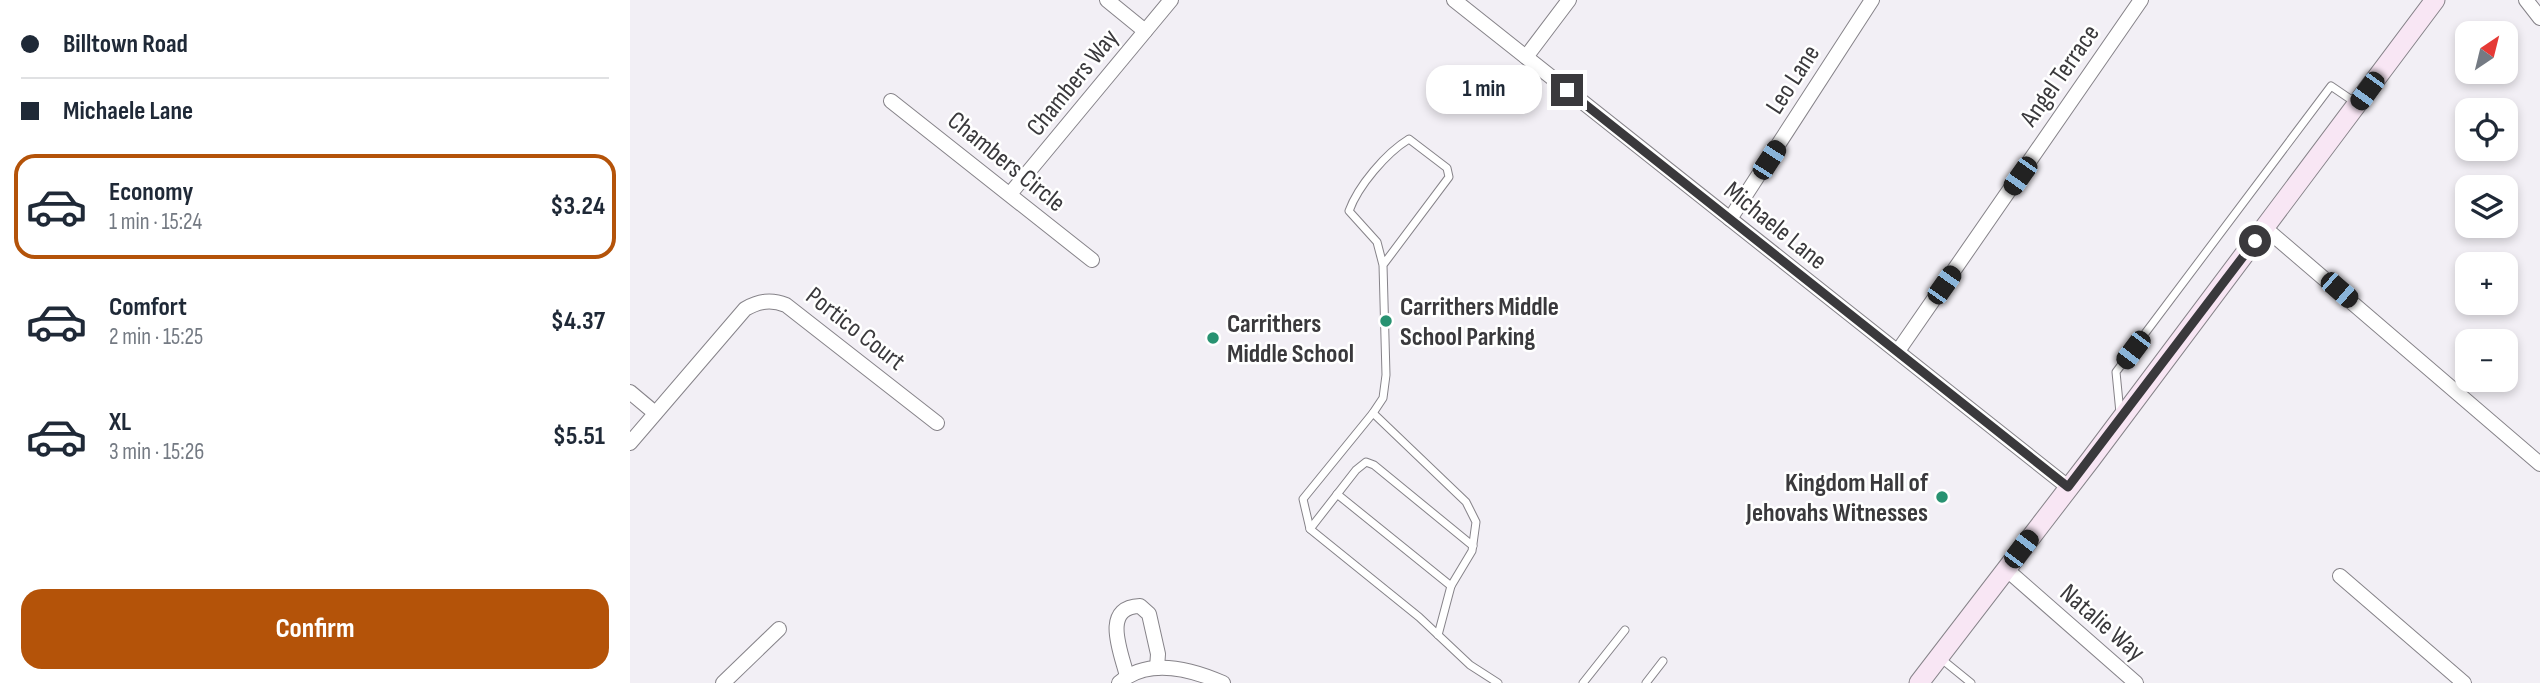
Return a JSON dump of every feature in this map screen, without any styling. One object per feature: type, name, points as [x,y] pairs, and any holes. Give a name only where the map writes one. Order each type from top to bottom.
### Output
[{"type":"main road","points":[[1919,683],[2435,0]]},
{"type":"street","points":[[1107,0],[1145,31]]},
{"type":"street","name":"Chambers Way","points":[[1010,194],[1171,0]]},
{"type":"street","name":"Michaele Lane","points":[[1454,0],[2068,487]]},
{"type":"street","points":[[1526,57],[1569,0]]},
{"type":"street","name":"Leo Lane","points":[[1730,219],[1872,0]]},
{"type":"street","name":"Angel Terrace","points":[[1898,351],[2141,0]]},
{"type":"street","points":[[2526,0],[2540,18]]},
{"type":"street","name":"Chambers Circle","points":[[891,100],[1092,260]]},
{"type":"street","points":[[2264,228],[2540,464]]},
{"type":"street","name":"Portico Court","points":[[630,443],[745,309],[766,301],[786,304],[937,423]]},
{"type":"street","points":[[630,392],[655,413]]},
{"type":"street","name":"Natalie Way","points":[[2006,569],[2136,683]]},
{"type":"street","points":[[2340,576],[2464,683]]},
{"type":"street","points":[[1157,668],[1158,653],[1149,614],[1140,606],[1128,606],[1120,613],[1116,624],[1123,679],[1157,668],[1198,673],[1223,683]]},
{"type":"street","points":[[723,683],[779,629]]},
{"type":"lane","points":[[2120,420],[2116,372],[2331,86],[2357,104]]},
{"type":"lane","points":[[1383,265],[1449,177],[1447,168],[1409,139],[1399,145],[1356,192],[1349,211],[1377,242],[1383,265],[1386,375],[1383,398],[1373,413],[1303,499],[1310,528],[1470,665],[1498,683]]},
{"type":"lane","points":[[1373,413],[1466,502],[1476,522],[1473,546],[1451,586],[1438,635]]},
{"type":"lane","points":[[1310,528],[1356,470],[1366,462],[1374,465],[1473,546]]},
{"type":"lane","points":[[1337,494],[1451,586]]},
{"type":"lane","points":[[1583,683],[1625,630]]},
{"type":"lane","points":[[1939,657],[1971,683]]},
{"type":"lane","points":[[1646,683],[1663,661]]},
{"type":"place","name":"Carrithers Middle School Parking","points":[[1386,321]]},
{"type":"place","name":"Carrithers Middle School","points":[[1213,338]]},
{"type":"place","name":"Kingdom Hall of Jehovahs Witnesses","points":[[1942,497]]},
{"type":"route","points":[[1567,90],[2068,487],[2255,241]]}]
